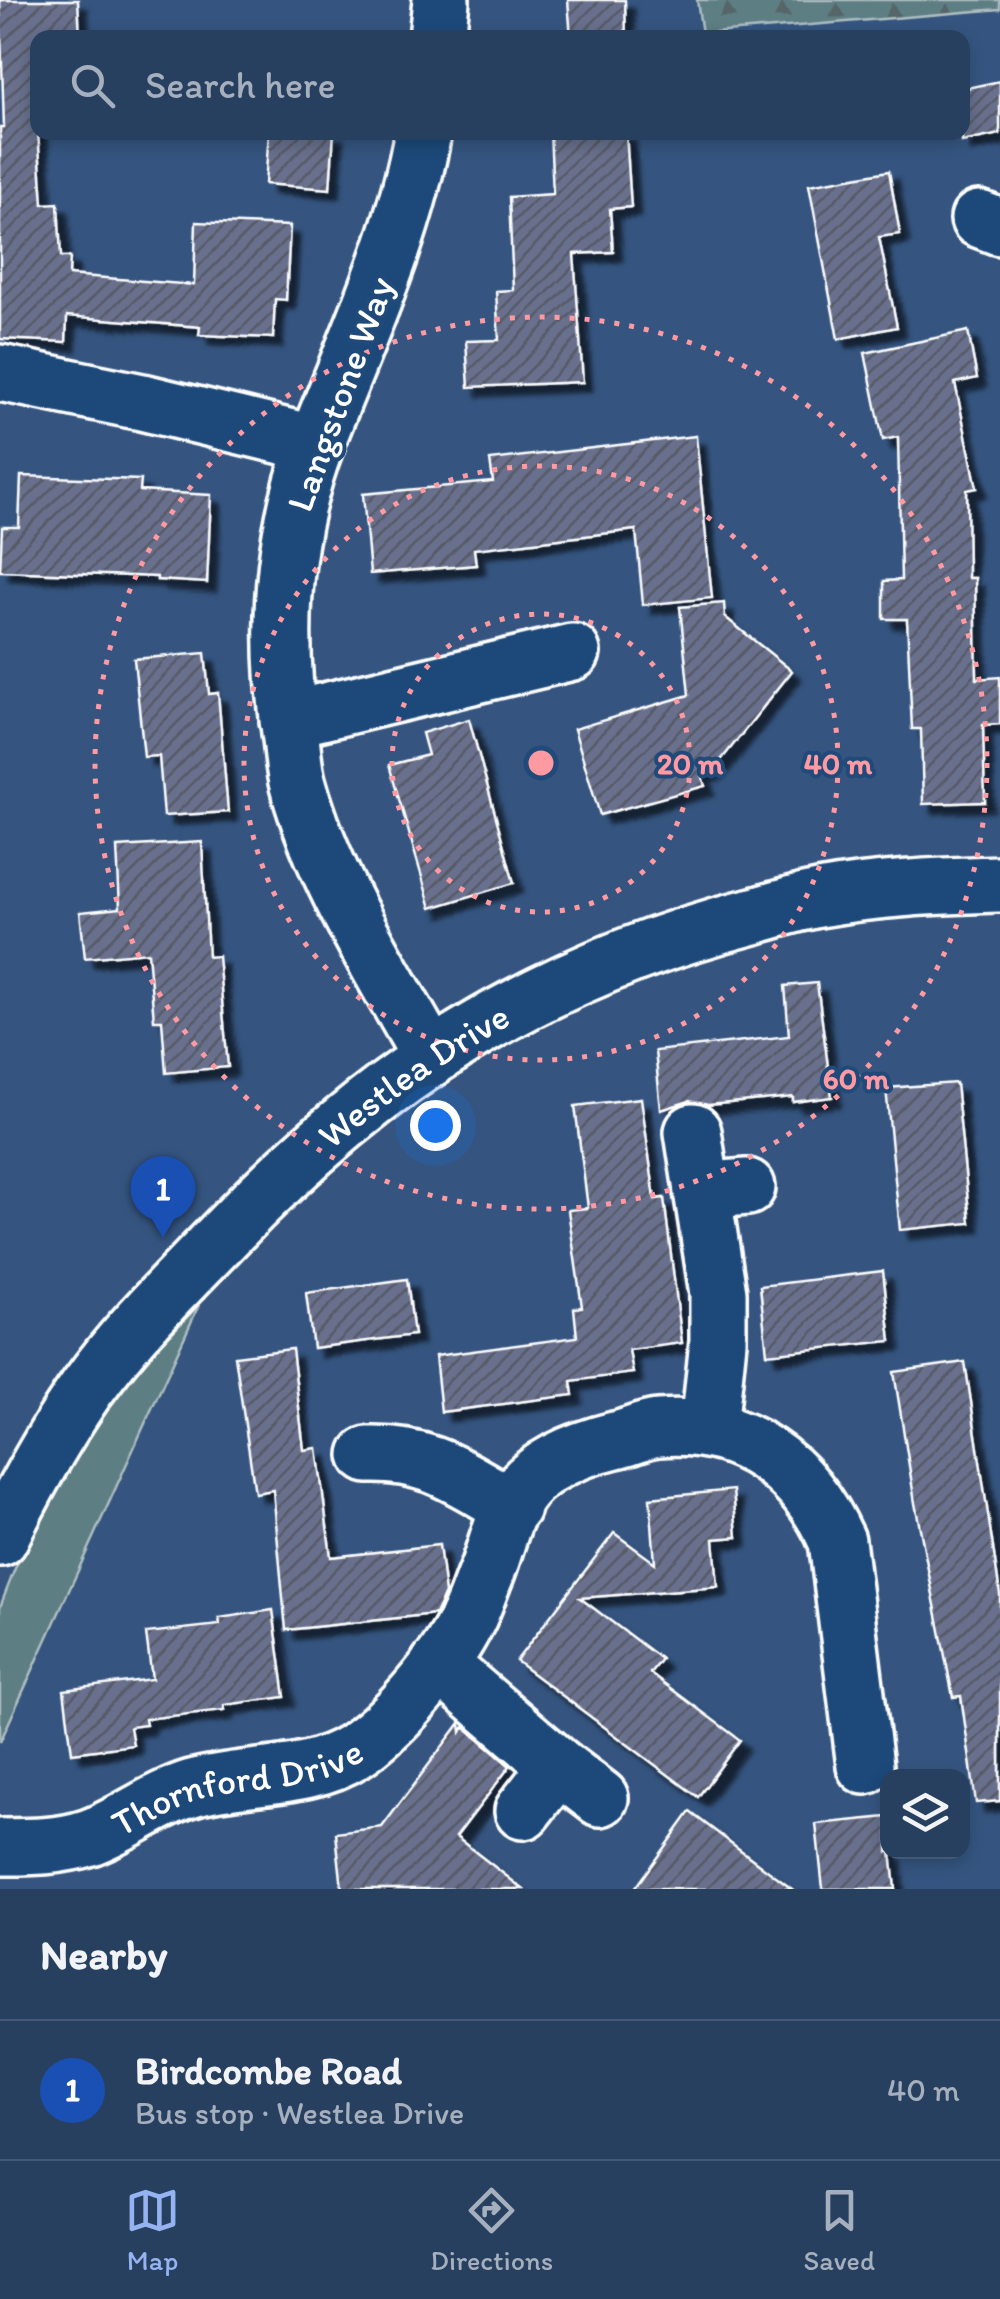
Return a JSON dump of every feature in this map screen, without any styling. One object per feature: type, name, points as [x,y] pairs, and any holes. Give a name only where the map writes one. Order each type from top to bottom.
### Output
[{"type":"street","points":[[438,30],[441,0]]},
{"type":"street","name":"Langstone Way","points":[[421,140],[381,282],[316,444],[290,540],[280,644],[298,784],[361,935],[430,1058]]},
{"type":"street","points":[[0,373],[316,444]]},
{"type":"street","points":[[288,720],[508,645],[572,652]]},
{"type":"street","name":"Westlea Drive","points":[[0,1538],[88,1386],[176,1283],[296,1162],[345,1120],[472,1029],[559,985],[656,944],[707,928],[820,899],[1000,884]]},
{"type":"street","points":[[693,1132],[724,1189],[718,1357],[709,1428]]},
{"type":"street","name":"Thornford Drive","points":[[0,1848],[68,1843],[91,1837],[193,1788],[327,1763],[352,1752],[375,1734],[439,1664],[467,1621],[521,1490],[536,1475],[576,1452],[654,1428],[709,1428],[732,1434],[782,1467],[824,1513],[837,1541],[865,1766]]},
{"type":"street","points":[[368,1454],[415,1457],[450,1472],[512,1508]]},
{"type":"street","points":[[439,1664],[579,1782],[523,1812]]},
{"type":"green space","points":[[697,0],[1000,0],[1000,9],[750,30],[701,30]]},
{"type":"green space","points":[[199,1305],[0,1742],[0,1607],[16,1566],[84,1441],[149,1356]]},
{"type":"building","points":[[0,0],[78,0],[80,30],[30,30],[30,140],[39,140],[43,204],[58,203],[61,257],[70,257],[69,275],[194,285],[196,222],[290,226],[286,300],[275,299],[273,338],[199,335],[200,327],[67,316],[66,342],[0,339],[0,127],[4,127]]},
{"type":"building","points":[[568,0],[625,0],[626,30],[570,30]]},
{"type":"building","points":[[1000,81],[1000,134],[962,142],[970,140],[970,87]]},
{"type":"building","points":[[268,140],[333,140],[330,189],[265,184]]},
{"type":"building","points":[[550,140],[627,140],[631,207],[610,209],[613,252],[574,254],[583,382],[469,387],[466,341],[499,340],[496,291],[513,290],[509,197],[553,194]]},
{"type":"building","points":[[889,171],[900,234],[879,237],[897,327],[838,339],[809,185]]},
{"type":"building","points":[[968,331],[977,378],[955,383],[977,488],[967,490],[968,578],[975,578],[977,679],[1000,677],[1000,724],[983,725],[985,802],[923,804],[921,729],[912,729],[907,619],[884,619],[884,581],[901,580],[898,437],[883,440],[865,353]]},
{"type":"building","points":[[696,436],[712,598],[643,605],[636,530],[474,549],[476,565],[370,574],[363,494],[493,482],[490,460]]},
{"type":"building","points":[[21,476],[141,480],[140,491],[211,495],[207,583],[157,577],[0,571],[2,527],[19,527]]},
{"type":"building","points":[[724,603],[725,617],[792,671],[714,769],[701,773],[705,786],[600,815],[574,729],[689,695],[680,607]]},
{"type":"building","points":[[205,653],[209,694],[218,693],[228,812],[164,816],[159,756],[144,757],[134,659]]},
{"type":"building","points":[[469,719],[514,883],[431,908],[389,765],[428,755],[422,733]]},
{"type":"building","points":[[202,842],[208,957],[218,956],[228,1067],[166,1073],[162,1020],[154,1020],[148,952],[85,958],[80,912],[120,908],[117,847]]},
{"type":"building","points":[[817,983],[832,1097],[708,1105],[689,1101],[661,1110],[655,1051],[789,1036],[785,986]]},
{"type":"building","points":[[956,1083],[970,1223],[900,1230],[886,1088]]},
{"type":"building","points":[[641,1098],[655,1199],[664,1198],[682,1343],[629,1350],[633,1373],[571,1381],[573,1395],[441,1412],[435,1356],[577,1337],[574,1308],[582,1307],[568,1210],[588,1208],[575,1106]]},
{"type":"building","points":[[883,1271],[891,1341],[767,1354],[760,1286]]},
{"type":"building","points":[[407,1279],[414,1335],[313,1348],[306,1293]]},
{"type":"building","points":[[292,1349],[304,1450],[317,1448],[331,1557],[439,1545],[445,1593],[435,1614],[286,1630],[273,1490],[255,1493],[235,1356]]},
{"type":"building","points":[[965,1362],[1000,1594],[1000,1801],[976,1803],[961,1696],[953,1697],[894,1372]]},
{"type":"building","points":[[733,1490],[737,1537],[714,1539],[718,1587],[580,1598],[661,1659],[650,1673],[740,1740],[698,1797],[516,1661],[614,1533],[655,1563],[650,1498]]},
{"type":"building","points":[[273,1610],[285,1697],[224,1705],[224,1710],[145,1719],[146,1725],[130,1727],[133,1745],[72,1753],[64,1690],[152,1679],[146,1633],[220,1625],[219,1618]]},
{"type":"building","points":[[460,1723],[461,1732],[464,1727],[510,1766],[456,1837],[523,1889],[342,1889],[336,1833],[382,1827]]},
{"type":"building","points":[[690,1812],[792,1889],[634,1889]]},
{"type":"building","points":[[880,1818],[880,1859],[892,1859],[895,1889],[823,1889],[816,1824]]},
{"type":"place","name":"Birdcombe Road","points":[[163,1238]]}]
